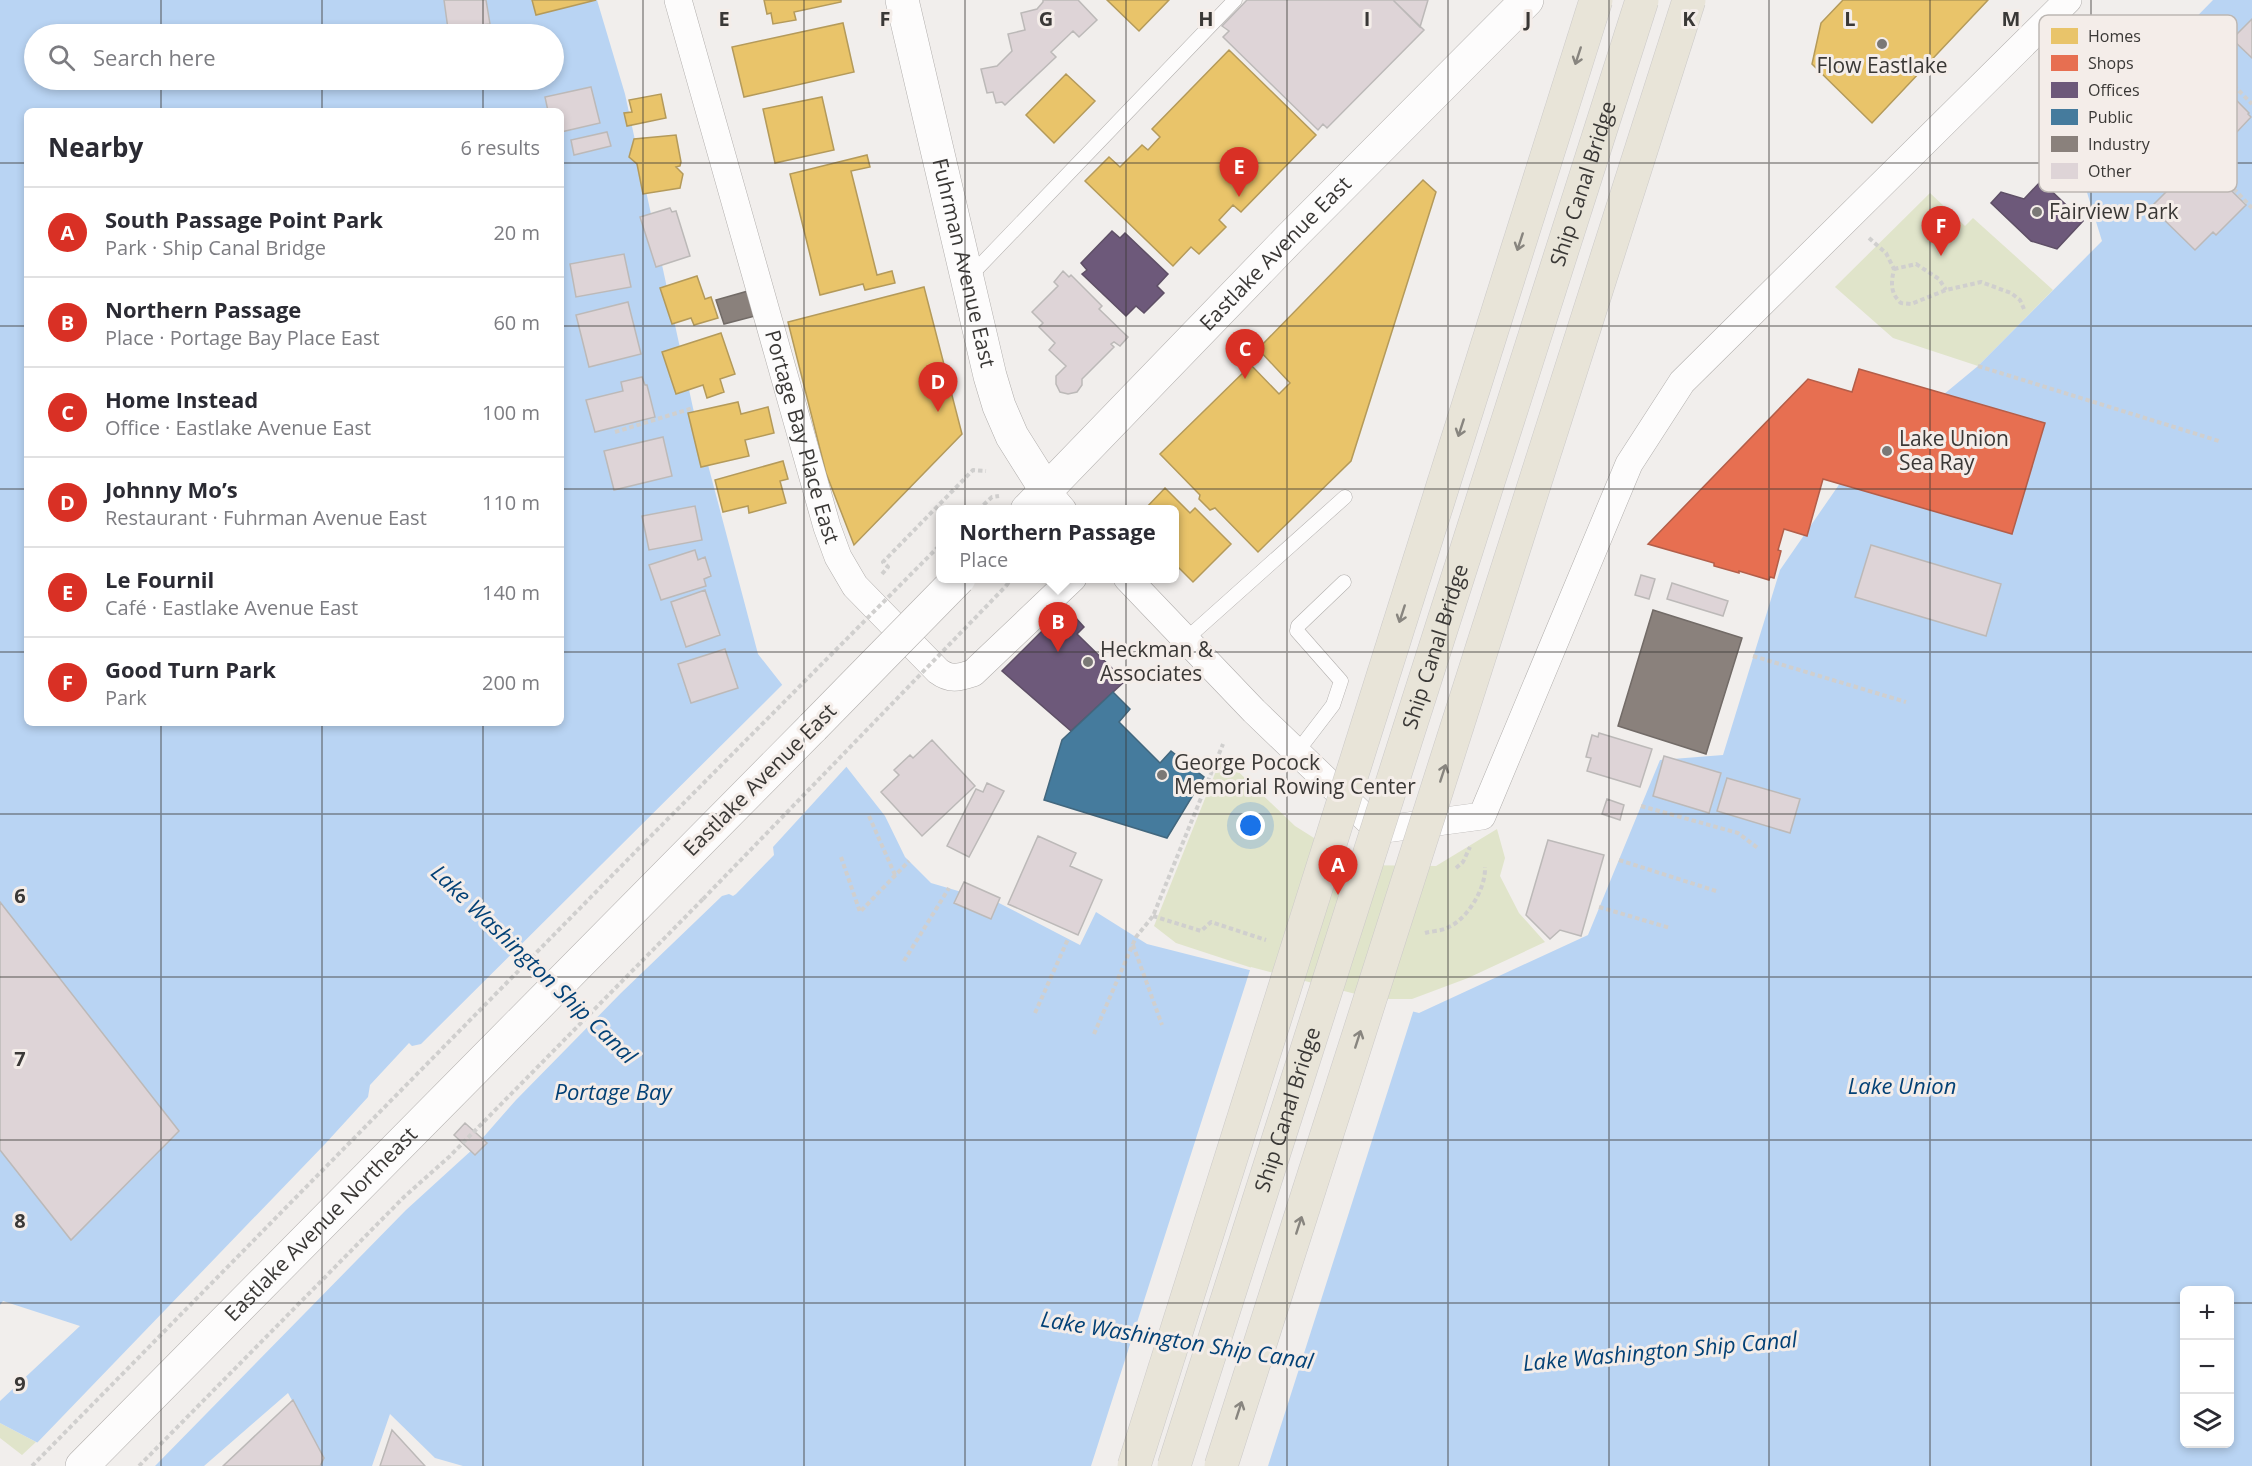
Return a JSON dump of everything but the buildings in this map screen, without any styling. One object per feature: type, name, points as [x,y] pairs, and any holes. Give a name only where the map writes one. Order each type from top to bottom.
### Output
[{"type":"highway","name":"Ship Canal Bridge","points":[[1134,1466],[1596,0]]},
{"type":"highway","name":"Ship Canal Bridge","points":[[1174,1466],[1642,0]]},
{"type":"highway","points":[[1221,1466],[1689,0]]},
{"type":"main road","name":"Fuhrman Avenue East","points":[[903,0],[990,376],[999,406],[1045,503]]},
{"type":"main road","points":[[1479,49],[1494,0]]},
{"type":"main road","name":"Eastlake Avenue East","points":[[1045,503],[1289,239],[1527,0]]},
{"type":"main road","name":"Eastlake Avenue East","points":[[562,981],[954,583]]},
{"type":"main road","name":"Eastlake Avenue Northeast","points":[[82,1466],[562,981]]},
{"type":"street","name":"Portage Bay Place East","points":[[678,0],[827,527],[847,575],[861,594],[938,671],[946,677],[955,679],[972,673],[1069,583]]},
{"type":"street","points":[[2053,15],[2068,0]]},
{"type":"street","points":[[1131,583],[1297,752],[1378,830],[1482,816],[1629,464],[1682,382],[2039,29]]},
{"type":"lane","points":[[968,279],[1235,0]]},
{"type":"lane","points":[[1185,640],[1344,497]]},
{"type":"lane","points":[[1297,752],[1333,705],[1341,681],[1297,631],[1298,626],[1344,582]]},
{"type":"path","points":[[2237,89],[2252,104]]},
{"type":"path","points":[[2237,192],[2252,208]]},
{"type":"path","points":[[1886,253],[1894,269],[1891,283],[1893,296],[1901,303],[1911,304],[1946,290],[1981,282],[2011,293],[2020,300],[2024,309]]},
{"type":"path","points":[[1894,269],[1916,264],[1939,279],[1946,290]]},
{"type":"path","points":[[1978,366],[2219,441]]},
{"type":"path","points":[[615,432],[693,408]]},
{"type":"path","points":[[939,505],[973,470],[986,471]]},
{"type":"path","points":[[880,575],[888,567],[883,562],[936,508]]},
{"type":"path","points":[[32,1466],[936,549]]},
{"type":"path","points":[[139,1466],[695,907],[1009,583]]},
{"type":"path","points":[[1753,656],[1906,702]]},
{"type":"path","points":[[1094,1034],[1133,945],[1153,916],[1223,744]]},
{"type":"path","points":[[1641,806],[1738,833],[1759,849]]},
{"type":"path","points":[[869,816],[895,876]]},
{"type":"path","points":[[1456,868],[1469,852]]},
{"type":"path","points":[[841,857],[860,912],[909,861]]},
{"type":"path","points":[[1619,860],[1716,891]]},
{"type":"path","points":[[904,961],[948,888]]},
{"type":"path","points":[[1599,907],[1670,928]]},
{"type":"path","points":[[1035,1013],[1068,939]]},
{"type":"path","points":[[1133,945],[1162,1025]]},
{"type":"green space","points":[[1930,193],[1965,226],[1973,218],[2053,290],[1978,366],[1893,338],[1835,287]]},
{"type":"green space","points":[[1222,756],[1295,826],[1357,865],[1436,866],[1497,829],[1505,858],[1500,876],[1519,913],[1545,942],[1468,978],[1412,999],[1364,999],[1301,984],[1176,943],[1154,926]]},
{"type":"green space","points":[[0,1423],[36,1442],[22,1455],[0,1438]]},
{"type":"water","points":[[0,0],[597,0],[625,94],[693,408],[758,654],[885,816],[905,857],[931,883],[999,903],[1080,945],[1096,912],[1147,944],[1419,1013],[1588,935],[1660,760],[1723,755],[1780,570],[1845,476],[1978,366],[2102,241],[2087,192],[2237,192],[2237,15],[2198,15],[2213,0],[2252,0],[2252,1466],[463,1466],[435,1458],[390,1414],[372,1466],[320,1466],[323,1458],[288,1393],[204,1466],[82,1466],[0,1423]]},
{"type":"pier","points":[[784,683],[848,765],[773,847],[774,855],[736,894],[722,896],[621,993],[516,1100],[473,1149],[406,1210],[155,1466],[75,1466],[35,1445],[325,1144],[368,1097],[370,1085],[409,1043],[412,1046],[421,1044]]},
{"type":"pier","points":[[1251,967],[1414,1009],[1268,1466],[1091,1466]]},
{"type":"pier","points":[[3,1301],[80,1326],[0,1401],[0,1305]]},
{"type":"place","name":"Flow Eastlake","points":[[1882,44]]},
{"type":"place","name":"Le Fournil","points":[[1239,197]]},
{"type":"place","name":"Fairview Park","points":[[2037,212]]},
{"type":"place","name":"Good Turn Park","points":[[1941,256]]},
{"type":"place","name":"Home Instead","points":[[1245,379]]},
{"type":"place","name":"Johnny Mo’s","points":[[938,412]]},
{"type":"place","name":"Lake Union Sea Ray","points":[[1887,451]]},
{"type":"place","name":"Northern Passage","points":[[1058,652]]},
{"type":"place","name":"Heckman & Associates","points":[[1088,662]]},
{"type":"place","name":"George Pocock Memorial Rowing Center","points":[[1162,775]]},
{"type":"place","name":"South Passage Point Park","points":[[1338,895]]},
{"type":"water label","name":"Lake Washington Ship Canal","points":[[534,964]]},
{"type":"water label","name":"Lake Union","points":[[1902,1086]]},
{"type":"water label","name":"Portage Bay","points":[[613,1092]]},
{"type":"water label","name":"Lake Washington Ship Canal","points":[[1177,1340]]},
{"type":"water label","name":"Lake Washington Ship Canal","points":[[1660,1351]]}]
